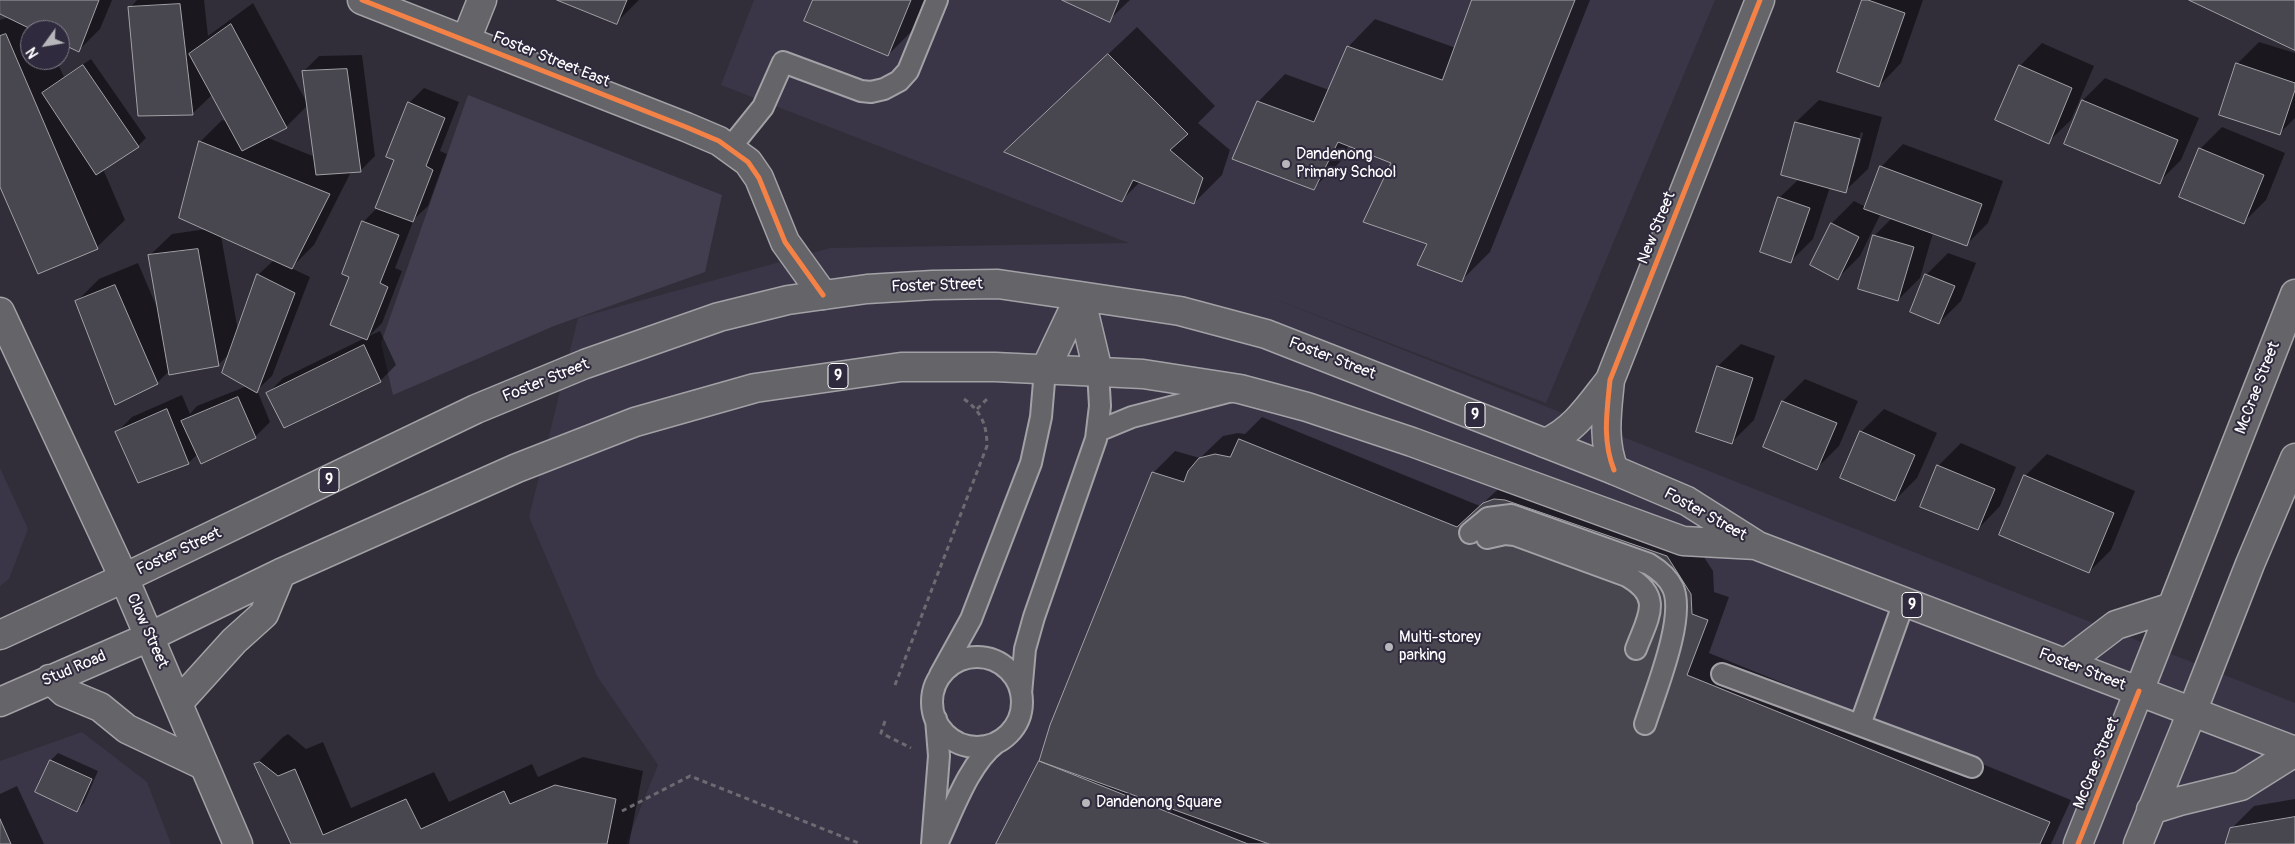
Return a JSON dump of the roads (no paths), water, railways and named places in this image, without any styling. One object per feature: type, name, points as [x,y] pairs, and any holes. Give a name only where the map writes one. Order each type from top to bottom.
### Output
[{"type":"main road","name":"Foster Street East","points":[[362,0],[686,127],[730,148],[745,158],[755,171],[784,242],[823,295]]},
{"type":"main road","points":[[466,40],[482,0]]},
{"type":"main road","name":"New Street","points":[[1546,443],[1566,432],[1575,424],[1610,380],[1760,0]]},
{"type":"main road","name":"Foster Street","points":[[124,578],[476,409],[552,378],[719,317],[788,300],[867,289],[998,284],[1180,311],[1266,334],[1546,443],[1687,501],[1758,546],[2295,751]]},
{"type":"main road","name":"McCrae Street","points":[[2078,844],[2295,294]]},
{"type":"main road","points":[[1046,370],[1080,296]]},
{"type":"main road","points":[[1080,296],[1098,371]]},
{"type":"main road","name":"Clow Street","points":[[0,312],[124,578],[238,844]]},
{"type":"main road","name":"Foster Street","points":[[150,637],[281,573],[516,468],[635,422],[755,388],[901,367],[995,366],[1046,370],[1098,371],[1143,374],[1240,389],[1307,407],[1412,442],[1683,541],[1758,546]]},
{"type":"main road","name":"New Street","points":[[1610,380],[1606,437],[1607,449],[1614,470]]},
{"type":"main road","points":[[2138,844],[2250,564],[2295,458]]},
{"type":"main road","points":[[178,703],[234,641],[264,614],[281,573]]},
{"type":"main road","name":"9","points":[[0,635],[124,578]]},
{"type":"main road","points":[[2066,663],[2116,625],[2172,607]]},
{"type":"main road","name":"Stud Road","points":[[0,702],[150,637]]},
{"type":"main road","points":[[50,679],[64,692],[100,707],[127,729],[203,765]]},
{"type":"main road","points":[[2151,810],[2241,786],[2295,751]]},
{"type":"lane","points":[[730,148],[763,108],[783,62],[866,92],[884,90],[896,84],[910,68],[937,0]]},
{"type":"lane","points":[[932,844],[939,756],[936,719],[932,699],[933,690],[975,611],[1031,463],[1040,417],[1046,370]]},
{"type":"lane","points":[[937,844],[977,762],[989,749],[1009,734],[1018,720],[1022,703],[1024,655],[1028,635],[1098,431],[1100,406],[1098,371]]},
{"type":"lane","points":[[1098,431],[1132,417],[1240,389]]},
{"type":"lane","points":[[1636,649],[1651,607],[1650,598],[1639,583],[1627,576],[1515,535],[1478,535],[1488,518],[1511,515],[1649,564],[1660,570],[1673,589],[1676,603],[1673,631],[1645,724]]},
{"type":"lane","points":[[1860,725],[1904,602]]},
{"type":"lane","points":[[940,676],[951,665],[964,658],[987,658],[1007,668],[1016,680],[1021,694]]},
{"type":"lane","points":[[1722,674],[1972,767]]},
{"type":"lane","points":[[936,719],[943,732],[961,744],[982,746],[1002,739]]},
{"type":"place","name":"Dandenong Primary School","points":[[1286,164]]},
{"type":"place","name":"Multi-storey parking","points":[[1389,647]]},
{"type":"place","name":"Dandenong Square","points":[[1086,803]]}]
